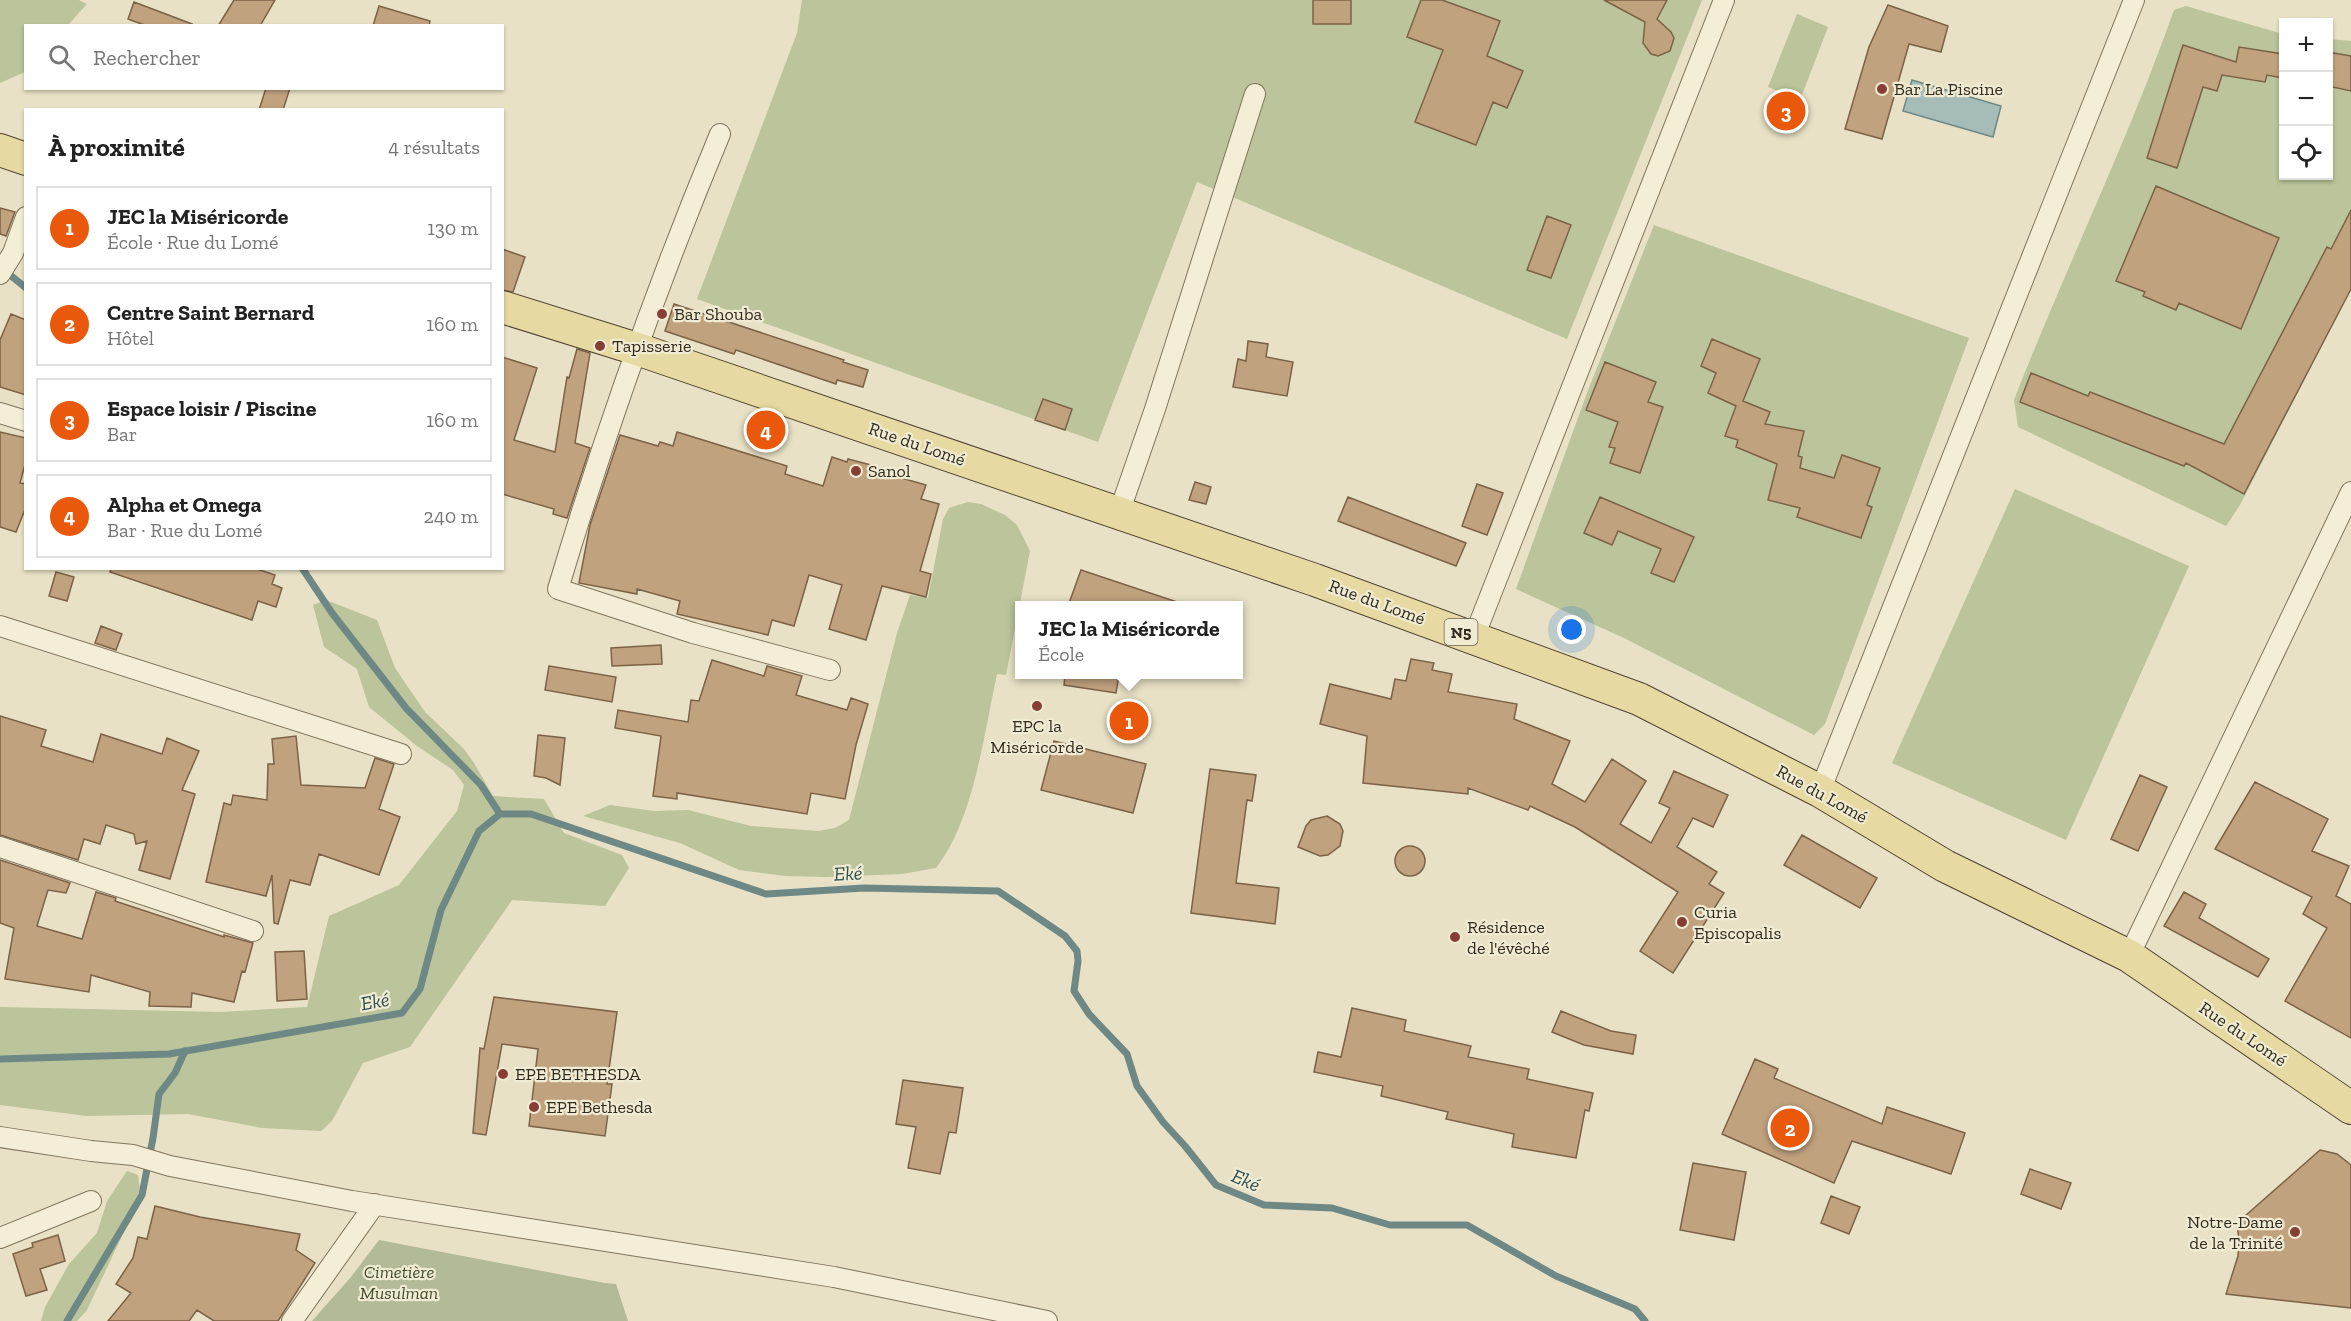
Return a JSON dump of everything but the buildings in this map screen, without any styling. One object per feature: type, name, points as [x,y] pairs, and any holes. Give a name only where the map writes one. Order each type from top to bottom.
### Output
[{"type":"main road","points":[[0,150],[24,158]]},
{"type":"main road","name":"Rue du Lomé","points":[[504,308],[637,349],[1315,580],[1639,699],[1820,791],[1946,866],[2129,956],[2351,1108]]},
{"type":"street","points":[[1474,637],[1724,0]]},
{"type":"street","points":[[1820,791],[2134,0]]},
{"type":"street","points":[[1119,513],[1155,409],[1255,94]]},
{"type":"street","points":[[720,134],[654,299],[589,486],[558,589],[693,633],[830,670]]},
{"type":"street","points":[[0,274],[13,253],[24,223]]},
{"type":"street","points":[[0,413],[24,420]]},
{"type":"street","points":[[2129,956],[2351,492]]},
{"type":"street","points":[[0,627],[401,754]]},
{"type":"street","points":[[0,847],[252,931]]},
{"type":"street","points":[[0,1137],[133,1155],[170,1166],[375,1204],[834,1277],[1047,1321]]},
{"type":"street","points":[[0,1238],[91,1201]]},
{"type":"street","points":[[292,1321],[375,1204]]},
{"type":"green space","points":[[0,0],[79,0],[87,4],[69,24],[24,24],[24,72],[0,83]]},
{"type":"green space","points":[[802,0],[1702,0],[1567,339],[1197,182],[1098,442],[697,299],[797,33]]},
{"type":"green space","points":[[2186,6],[2279,33],[2279,180],[2333,180],[2333,39],[2351,41],[2351,289],[2240,505],[2226,526],[2018,427],[2014,400],[2136,109],[2174,10]]},
{"type":"green space","points":[[1797,14],[1828,27],[1800,100],[1768,87]]},
{"type":"green space","points":[[1654,225],[1969,338],[1825,724],[1814,735],[1624,638],[1516,589],[1587,393]]},
{"type":"green space","points":[[2015,489],[2189,566],[2066,840],[1892,763]]},
{"type":"green space","points":[[968,502],[981,504],[1005,515],[1017,525],[1030,551],[1020,601],[1015,601],[1015,628],[1006,675],[997,674],[969,801],[960,826],[936,868],[902,874],[826,877],[785,876],[739,870],[680,843],[583,816],[610,805],[654,811],[688,810],[751,826],[818,831],[835,828],[849,820],[897,633],[910,595],[928,598],[943,519],[949,508]]},
{"type":"green space","points":[[326,600],[377,620],[395,668],[425,712],[464,749],[493,796],[544,799],[564,833],[622,855],[629,868],[605,906],[512,900],[410,1047],[363,1063],[332,1121],[321,1131],[262,1128],[188,1114],[87,1116],[0,1105],[0,1007],[221,1012],[307,1007],[329,916],[399,885],[457,811],[464,785],[453,770],[417,746],[369,707],[357,669],[324,647],[313,605]]},
{"type":"green space","points":[[127,1171],[138,1175],[140,1189],[130,1219],[87,1310],[77,1321],[41,1321],[45,1307],[69,1264],[97,1233],[107,1201]]},
{"type":"green space","name":"Cimetière Musulman","points":[[379,1240],[616,1284],[628,1321],[312,1321],[351,1277]]},
{"type":"water","points":[[1912,80],[2001,106],[1993,137],[1903,111]]},
{"type":"waterway","points":[[4,270],[24,286]]},
{"type":"waterway","points":[[303,570],[332,613],[406,708],[481,785],[500,814]]},
{"type":"waterway","name":"Eké","points":[[0,1059],[169,1054],[402,1013],[420,989],[441,910],[479,831],[500,814],[531,814],[766,894],[864,888],[998,891],[1065,936],[1077,951],[1074,991],[1089,1014],[1127,1054],[1137,1086],[1163,1122],[1216,1185],[1264,1205],[1332,1208],[1390,1225],[1467,1225],[1556,1276],[1635,1309],[1645,1321]]},
{"type":"waterway","points":[[67,1321],[142,1195],[159,1094],[175,1073],[185,1051]]},
{"type":"place","name":"Bar La Piscine","points":[[1882,89]]},
{"type":"place","name":"Espace loisir / Piscine","points":[[1786,111]]},
{"type":"place","name":"Bar Shouba","points":[[662,314]]},
{"type":"place","name":"Tapisserie","points":[[600,346]]},
{"type":"place","name":"Alpha et Omega","points":[[766,430]]},
{"type":"place","name":"Sanol","points":[[856,471]]},
{"type":"place","name":"EPC la Miséricorde","points":[[1037,706]]},
{"type":"place","name":"JEC la Miséricorde","points":[[1129,721]]},
{"type":"place","name":"Curia Episcopalis","points":[[1682,922]]},
{"type":"place","name":"Résidence de l'évêché","points":[[1455,937]]},
{"type":"place","name":"EPE BETHESDA","points":[[503,1074]]},
{"type":"place","name":"EPE Bethesda","points":[[534,1107]]},
{"type":"place","name":"Centre Saint Bernard","points":[[1790,1128]]},
{"type":"place","name":"Notre-Dame de la Trinité","points":[[2295,1232]]}]
